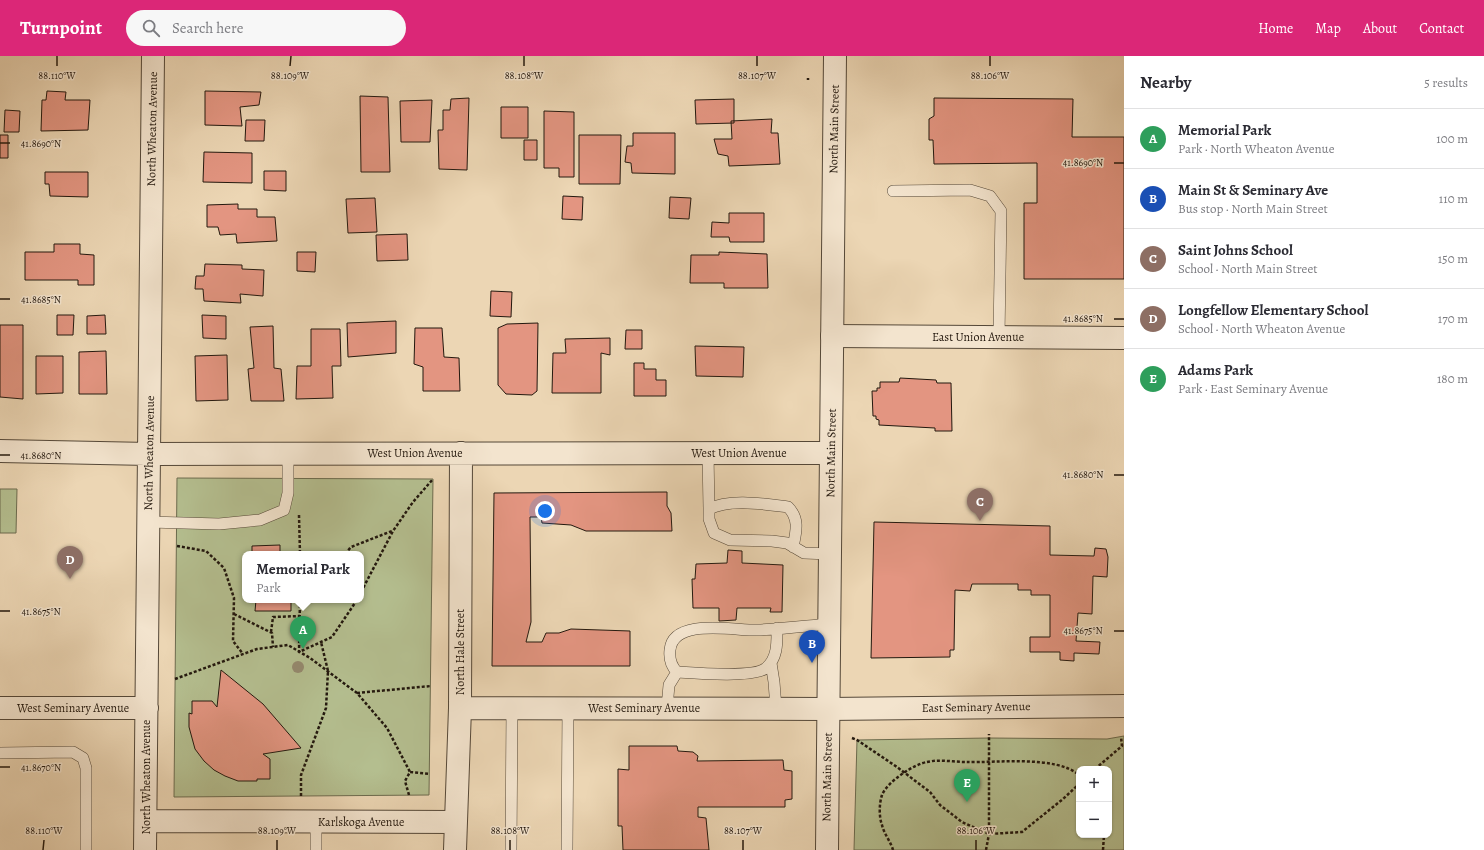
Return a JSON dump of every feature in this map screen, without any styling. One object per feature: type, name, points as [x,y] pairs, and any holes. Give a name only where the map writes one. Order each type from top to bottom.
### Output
[{"type":"street","name":"North Wheaton Avenue","points":[[145,850],[153,56]]},
{"type":"street","name":"North Main Street","points":[[827,850],[835,56]]},
{"type":"street","name":"East Union Avenue","points":[[832,336],[1124,338]]},
{"type":"street","name":"West Union Avenue","points":[[0,451],[149,454],[831,453]]},
{"type":"street","name":"North Hale Street","points":[[456,850],[460,708],[461,454]]},
{"type":"street","name":"East Seminary Avenue","points":[[828,708],[1124,706]]},
{"type":"street","name":"West Seminary Avenue","points":[[0,708],[147,708]]},
{"type":"street","name":"West Seminary Avenue","points":[[460,708],[828,708]]},
{"type":"street","name":"Karlskoga Avenue","points":[[146,821],[456,822]]},
{"type":"lane","points":[[893,191],[970,190],[990,196],[1001,211],[999,337]]},
{"type":"lane","points":[[708,453],[709,519],[714,533],[730,540],[772,541],[787,543],[804,553],[830,554]]},
{"type":"lane","points":[[148,522],[219,524],[260,520],[284,510],[288,494],[288,454]]},
{"type":"lane","points":[[709,509],[717,505],[734,503],[788,507],[793,513],[797,526],[793,547]]},
{"type":"lane","points":[[777,628],[777,649],[771,663],[765,670],[749,673],[705,674],[677,672],[672,666],[670,649],[674,638],[683,631],[724,628],[757,630],[777,628],[829,624]]},
{"type":"lane","points":[[771,663],[776,708]]},
{"type":"lane","points":[[667,708],[669,686],[677,672]]},
{"type":"lane","points":[[511,850],[512,708]]},
{"type":"lane","points":[[567,850],[568,708]]},
{"type":"lane","points":[[0,753],[73,752],[83,758],[86,768],[86,850]]},
{"type":"lane","points":[[316,822],[316,850]]},
{"type":"path","points":[[364,586],[393,531],[413,502],[433,480]]},
{"type":"path","points":[[299,509],[300,551]]},
{"type":"path","points":[[348,551],[351,547],[393,531]]},
{"type":"path","points":[[177,546],[206,551],[224,568],[234,598],[233,641],[242,654]]},
{"type":"path","points":[[300,603],[300,652]]},
{"type":"path","points":[[300,652],[332,637],[355,603]]},
{"type":"path","points":[[234,614],[271,632]]},
{"type":"path","points":[[273,647],[271,632],[273,617],[300,616]]},
{"type":"path","points":[[301,796],[301,775],[326,708],[328,671],[321,642]]},
{"type":"path","points":[[175,679],[257,649],[288,645],[310,658],[357,693],[387,728],[410,772]]},
{"type":"path","points":[[357,693],[431,686]]},
{"type":"path","points":[[986,850],[989,834],[988,762],[990,734]]},
{"type":"path","points":[[1099,766],[1123,747],[1121,737]]},
{"type":"path","points":[[852,738],[906,773],[930,792],[940,805],[962,822],[989,834],[1022,832],[1076,787]]},
{"type":"path","points":[[893,850],[891,842],[882,826],[880,809],[882,795],[896,777],[926,762],[943,760],[988,762],[1034,761],[1060,766],[1076,773]]},
{"type":"path","points":[[410,772],[430,774]]},
{"type":"path","points":[[409,795],[405,781],[410,772]]},
{"type":"path","points":[[1103,850],[1104,838]]},
{"type":"green space","points":[[177,478],[433,479],[429,795],[174,797]]},
{"type":"green space","points":[[0,489],[17,489],[16,533],[0,533]]},
{"type":"green space","points":[[1124,736],[1124,850],[854,850],[857,740],[989,738],[1107,739]]},
{"type":"building","points":[[47,91],[66,92],[65,100],[90,100],[88,130],[41,131],[42,100],[46,100]]},
{"type":"building","points":[[205,91],[261,92],[259,105],[240,107],[242,126],[205,125]]},
{"type":"building","points":[[360,96],[388,97],[390,172],[361,172]]},
{"type":"building","points":[[469,98],[467,170],[439,169],[438,130],[443,130],[443,110],[450,110],[451,99]]},
{"type":"building","points":[[934,98],[1073,99],[1072,137],[1124,137],[1124,279],[1024,279],[1024,203],[1037,203],[1037,163],[934,164],[933,140],[929,140],[929,119],[934,116]]},
{"type":"building","points":[[734,99],[734,123],[696,124],[695,100]]},
{"type":"building","points":[[432,100],[430,142],[401,142],[400,101]]},
{"type":"building","points":[[501,107],[528,107],[528,138],[501,138]]},
{"type":"building","points":[[5,110],[20,111],[19,132],[4,132]]},
{"type":"building","points":[[544,111],[574,112],[574,177],[559,177],[559,168],[544,168]]},
{"type":"building","points":[[772,119],[771,133],[778,133],[780,164],[729,166],[728,156],[718,154],[714,139],[732,139],[731,121]]},
{"type":"building","points":[[246,120],[265,120],[264,141],[245,141]]},
{"type":"building","points":[[633,133],[675,133],[675,174],[632,173],[631,163],[625,162],[627,146],[633,146]]},
{"type":"building","points":[[0,135],[8,135],[8,158],[0,158]]},
{"type":"building","points":[[579,135],[621,135],[620,184],[579,184]]},
{"type":"building","points":[[524,140],[537,140],[537,160],[524,160]]},
{"type":"building","points":[[204,152],[252,153],[252,183],[203,182]]},
{"type":"building","points":[[264,171],[286,171],[286,191],[264,190]]},
{"type":"building","points":[[45,172],[88,172],[88,197],[50,196],[49,184],[45,184]]},
{"type":"building","points":[[563,196],[583,197],[582,220],[562,219]]},
{"type":"building","points":[[670,197],[691,198],[689,219],[669,218]]},
{"type":"building","points":[[375,198],[377,232],[348,233],[346,199]]},
{"type":"building","points":[[238,204],[238,209],[257,209],[257,217],[275,217],[277,241],[237,243],[236,234],[220,235],[218,227],[207,227],[207,205]]},
{"type":"building","points":[[729,213],[764,213],[764,242],[730,242],[729,237],[711,237],[712,222],[729,223]]},
{"type":"building","points":[[407,234],[408,260],[377,261],[376,235]]},
{"type":"building","points":[[54,244],[80,244],[80,254],[94,255],[94,285],[78,285],[78,280],[25,280],[25,252],[54,252]]},
{"type":"building","points":[[297,252],[316,252],[315,272],[297,271]]},
{"type":"building","points":[[719,252],[767,254],[768,288],[724,288],[724,283],[690,283],[691,255],[719,255]]},
{"type":"building","points":[[205,264],[242,265],[242,269],[264,270],[263,296],[240,294],[241,303],[204,301],[203,289],[195,289],[196,276],[204,276]]},
{"type":"building","points":[[491,291],[512,292],[511,317],[490,316]]},
{"type":"building","points":[[57,315],[74,315],[73,335],[57,335]]},
{"type":"building","points":[[105,315],[106,334],[87,334],[87,316]]},
{"type":"building","points":[[202,315],[226,316],[226,339],[203,338]]},
{"type":"building","points":[[396,321],[396,353],[348,357],[347,323]]},
{"type":"building","points":[[538,323],[537,391],[532,395],[506,394],[498,385],[498,328],[507,324]]},
{"type":"building","points":[[0,325],[23,325],[23,399],[0,397]]},
{"type":"building","points":[[273,326],[274,368],[281,369],[284,401],[251,401],[248,369],[254,368],[250,327]]},
{"type":"building","points":[[415,328],[442,328],[444,357],[459,358],[460,391],[423,391],[423,367],[414,364]]},
{"type":"building","points":[[311,329],[340,329],[341,366],[332,366],[333,398],[296,399],[297,366],[311,366]]},
{"type":"building","points":[[626,330],[642,330],[642,349],[625,349]]},
{"type":"building","points":[[610,338],[610,355],[601,353],[601,393],[552,393],[553,353],[566,353],[565,339]]},
{"type":"building","points":[[695,346],[744,347],[743,377],[696,376]]},
{"type":"building","points":[[106,351],[107,394],[79,394],[79,352]]},
{"type":"building","points":[[227,355],[228,400],[196,401],[195,356]]},
{"type":"building","points":[[36,356],[63,356],[63,393],[36,394]]},
{"type":"building","points":[[634,363],[644,363],[644,369],[656,369],[656,380],[666,380],[666,396],[634,396]]},
{"type":"building","points":[[900,378],[936,380],[937,383],[951,383],[952,431],[935,431],[935,428],[879,425],[879,420],[876,419],[876,416],[873,416],[872,391],[877,391],[877,388],[880,388],[880,382],[899,382]]},
{"type":"building","points":[[667,492],[667,506],[671,513],[672,531],[586,531],[571,525],[542,523],[541,517],[530,517],[531,622],[526,642],[542,642],[546,633],[559,633],[571,629],[630,631],[630,666],[492,666],[494,493]]},
{"type":"building","points":[[874,522],[1050,526],[1050,555],[1094,556],[1095,548],[1106,549],[1108,557],[1107,577],[1093,576],[1092,614],[1078,613],[1076,641],[1100,642],[1099,654],[1074,653],[1074,661],[1060,660],[1060,652],[1030,652],[1030,637],[1050,637],[1050,595],[1031,595],[1031,590],[1018,590],[1018,584],[972,584],[970,591],[955,590],[954,650],[950,650],[950,657],[871,658]]},
{"type":"building","points":[[280,545],[280,551],[252,551],[252,546]]},
{"type":"building","points":[[728,550],[742,551],[742,563],[783,565],[782,612],[770,612],[771,608],[737,608],[736,620],[719,621],[719,608],[693,608],[692,579],[695,579],[696,564],[727,563]]},
{"type":"building","points":[[256,603],[291,603],[291,611],[255,611]]},
{"type":"building","points":[[221,670],[263,704],[301,748],[263,754],[270,759],[270,779],[238,781],[225,776],[214,770],[204,761],[195,749],[189,727],[189,713],[192,714],[192,701],[212,701],[217,707]]},
{"type":"building","points":[[629,746],[677,746],[678,751],[693,752],[698,756],[697,761],[783,760],[784,770],[792,771],[792,799],[785,800],[785,807],[698,807],[698,817],[706,818],[709,850],[623,850],[622,826],[618,826],[618,769],[629,770]]},
{"type":"place","name":"Saint Johns School","points":[[980,521]]},
{"type":"place","name":"Longfellow Elementary School","points":[[70,579]]},
{"type":"place","name":"Memorial Park","points":[[303,649]]},
{"type":"place","name":"Main St & Seminary Ave","points":[[812,663]]},
{"type":"place","name":"Adams Park","points":[[967,802]]}]
